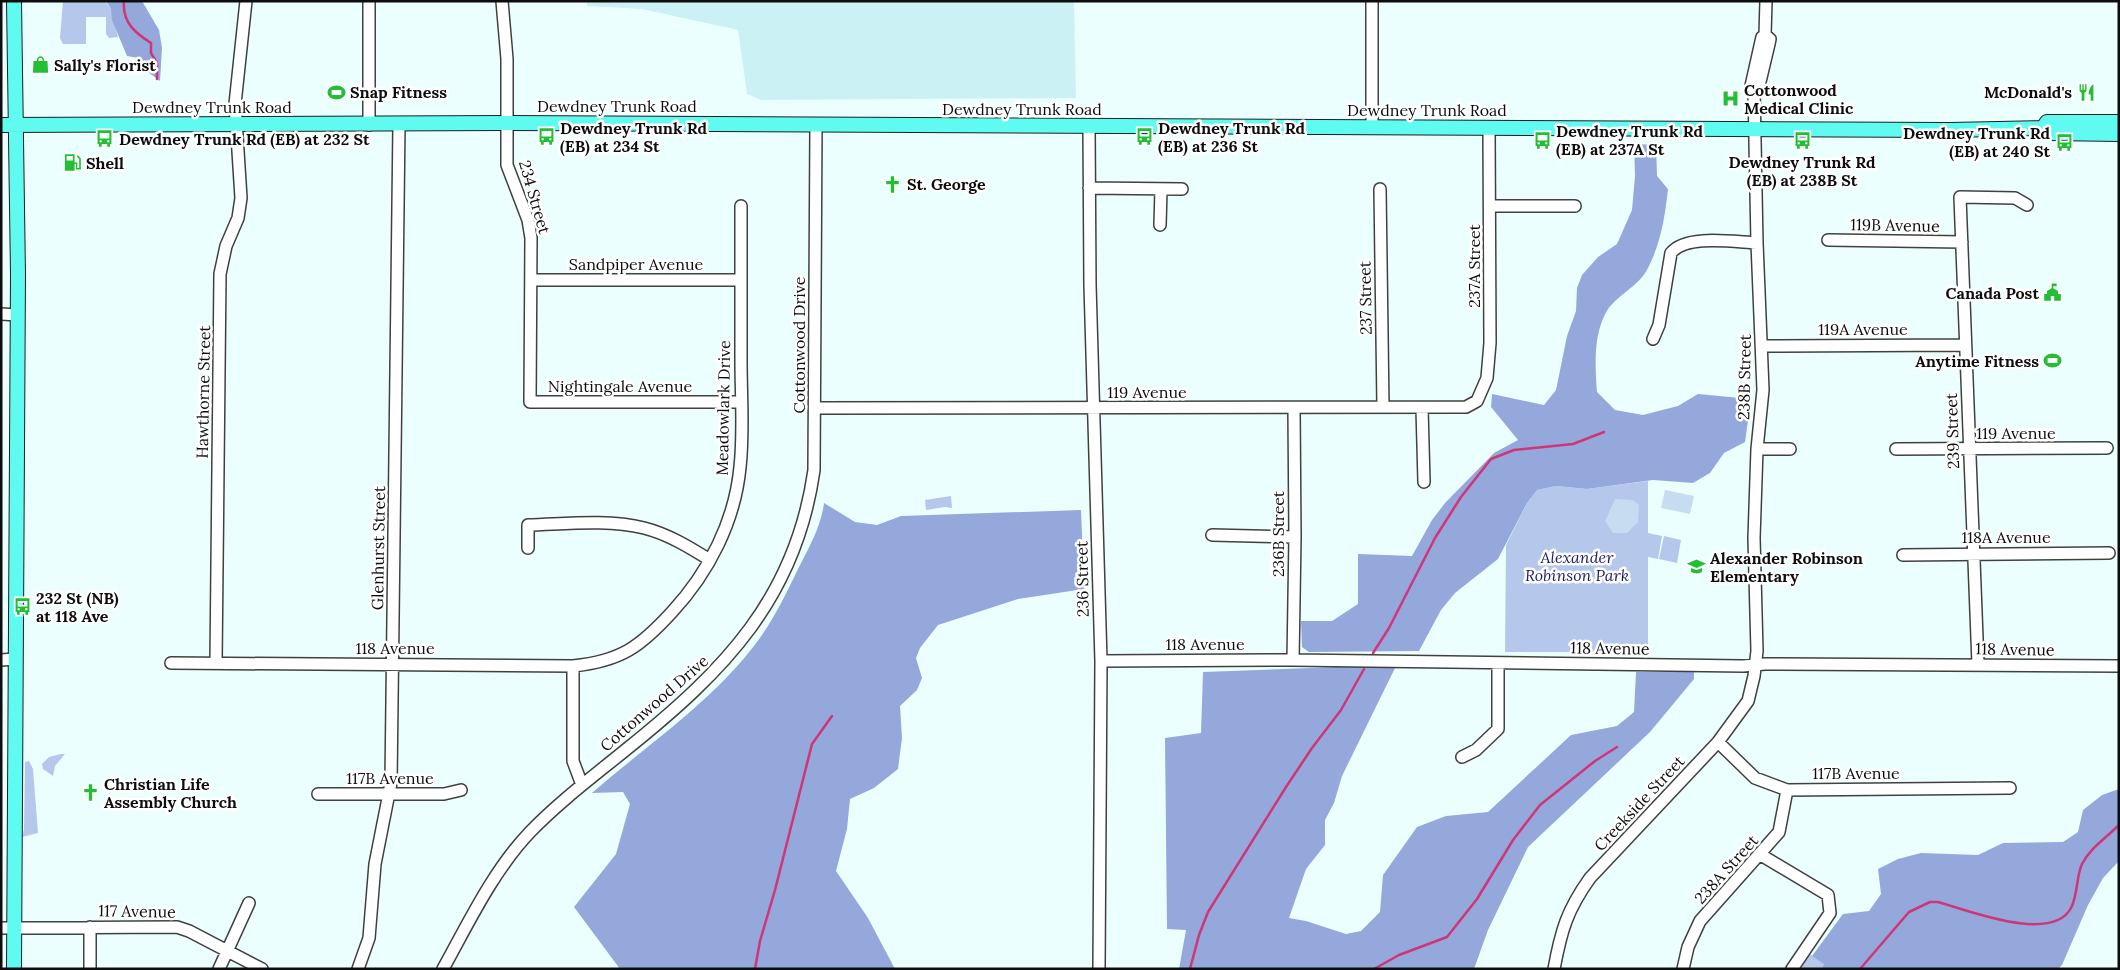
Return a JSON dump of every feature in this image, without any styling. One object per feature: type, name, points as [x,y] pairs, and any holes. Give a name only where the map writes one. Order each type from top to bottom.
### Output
[{"type":"main road","points":[[14,1],[8,125],[18,315],[8,660],[8,928],[14,969]]},
{"type":"main road","name":"Dewdney Trunk Road","points":[[2043,128],[2047,122],[2119,122]]},
{"type":"main road","name":"Dewdney Trunk Road","points":[[8,125],[506,123],[1950,130],[2043,128],[2049,133],[2119,134]]},
{"type":"street","name":"Hawthorne Street","points":[[216,664],[220,274],[226,246],[238,218],[240,202],[236,86],[246,1]]},
{"type":"street","points":[[369,1],[369,125]]},
{"type":"street","name":"234 Street","points":[[502,1],[506,48],[506,147],[508,171],[530,229],[532,280],[530,402]]},
{"type":"street","points":[[1372,1],[1372,128]]},
{"type":"street","name":"238B Street","points":[[1756,665],[1754,538],[1757,449],[1763,390],[1757,243],[1754,89],[1752,86],[1762,37],[1765,35],[1766,1]]},
{"type":"street","name":"Glenhurst Street","points":[[358,969],[369,938],[375,864],[390,795],[399,124]]},
{"type":"street","name":"Cottonwood Drive","points":[[443,969],[482,898],[510,856],[538,823],[650,731],[702,685],[742,640],[771,600],[799,537],[809,502],[814,470],[816,125]]},
{"type":"street","name":"236 Street","points":[[1089,126],[1101,661],[1099,969]]},
{"type":"street","name":"237A Street","points":[[1477,401],[1487,378],[1490,343],[1489,128]]},
{"type":"street","points":[[1089,188],[1182,189]]},
{"type":"street","points":[[1160,225],[1161,189]]},
{"type":"street","name":"237 Street","points":[[1380,189],[1383,407]]},
{"type":"street","name":"239 Street","points":[[1978,664],[1960,197],[2015,198],[2027,205]]},
{"type":"street","name":"Meadowlark Drive","points":[[618,657],[645,641],[689,592],[710,560],[725,527],[737,487],[741,456],[740,206]]},
{"type":"street","points":[[1490,206],[1575,206]]},
{"type":"street","name":"119B Avenue","points":[[1828,240],[1962,242]]},
{"type":"street","points":[[1652,339],[1659,325],[1670,253],[1676,246],[1690,242],[1757,243]]},
{"type":"street","name":"Sandpiper Avenue","points":[[532,280],[741,280]]},
{"type":"street","points":[[1,314],[18,315]]},
{"type":"street","name":"119A Avenue","points":[[1762,346],[1965,345]]},
{"type":"street","name":"119 Avenue","points":[[815,408],[1422,408],[1466,407],[1477,401]]},
{"type":"street","name":"Nightingale Avenue","points":[[530,402],[741,402]]},
{"type":"street","name":"236B Street","points":[[1293,660],[1295,537],[1294,408]]},
{"type":"street","points":[[1422,408],[1424,482]]},
{"type":"street","name":"119 Avenue","points":[[1896,450],[2107,448]]},
{"type":"street","points":[[1757,449],[1790,449]]},
{"type":"street","points":[[528,548],[528,524],[612,524],[632,526],[656,532],[684,544],[710,560]]},
{"type":"street","points":[[1212,536],[1295,537]]},
{"type":"street","name":"118A Avenue","points":[[1903,554],[2109,554]]},
{"type":"street","name":"118 Avenue","points":[[171,663],[573,666],[601,663],[618,657]]},
{"type":"street","name":"118 Avenue","points":[[1101,661],[1293,660],[1756,665],[1978,664],[2119,666]]},
{"type":"street","points":[[1462,757],[1476,750],[1498,729],[1498,663]]},
{"type":"street","name":"Creekside Street","points":[[1554,969],[1560,934],[1574,900],[1590,878],[1718,742],[1748,701],[1756,665]]},
{"type":"street","points":[[573,666],[573,752],[574,765],[582,785]]},
{"type":"street","name":"117B Avenue","points":[[1718,742],[1755,778],[1788,790],[2010,788]]},
{"type":"street","name":"117B Avenue","points":[[318,794],[444,794],[460,790]]},
{"type":"street","name":"238A Street","points":[[1683,969],[1688,947],[1700,921],[1780,832],[1788,790]]},
{"type":"street","points":[[1761,854],[1828,895],[1830,913],[1792,969]]},
{"type":"street","points":[[218,969],[249,903]]},
{"type":"street","points":[[90,927],[90,969]]},
{"type":"street","name":"117 Avenue","points":[[8,928],[177,927],[262,969]]},
{"type":"shaded area","points":[[106,1],[142,1],[159,30],[162,48],[160,81],[144,69],[139,58],[127,56],[112,20],[111,9]]},
{"type":"shaded area","points":[[587,1],[1074,1],[1076,98],[761,100],[747,94],[738,30],[642,9],[587,6]]},
{"type":"shaded area","points":[[1634,144],[1656,145],[1657,176],[1668,189],[1662,229],[1648,268],[1640,279],[1608,309],[1603,318],[1596,349],[1597,392],[1615,410],[1643,415],[1678,406],[1698,394],[1751,399],[1745,442],[1724,453],[1710,473],[1693,483],[1653,480],[1587,489],[1556,486],[1537,490],[1527,503],[1498,559],[1455,593],[1441,610],[1419,651],[1309,652],[1302,647],[1301,621],[1332,621],[1358,604],[1358,554],[1412,556],[1432,520],[1445,503],[1494,453],[1518,440],[1491,407],[1492,394],[1544,405],[1556,390],[1567,336],[1576,311],[1577,288],[1582,275],[1598,257],[1617,244],[1632,210],[1635,176]]},
{"type":"shaded area","points":[[1665,490],[1694,496],[1690,514],[1661,508]]},
{"type":"shaded area","points":[[1615,499],[1633,500],[1639,505],[1638,522],[1627,533],[1613,533],[1605,521]]},
{"type":"shaded area","points":[[824,503],[855,522],[877,525],[901,516],[1081,510],[1084,589],[1018,599],[938,625],[920,648],[916,658],[922,678],[917,690],[900,706],[902,738],[898,769],[874,788],[850,799],[847,829],[836,871],[868,918],[895,969],[620,969],[574,907],[616,854],[630,804],[623,792],[592,793],[700,703],[739,664],[757,642],[779,606],[810,545],[820,520]]},
{"type":"shaded area","points":[[1396,666],[1342,776],[1334,803],[1325,820],[1325,845],[1306,869],[1289,918],[1306,921],[1346,934],[1361,931],[1380,912],[1383,875],[1417,827],[1446,816],[1488,812],[1571,735],[1617,726],[1634,712],[1636,672],[1694,672],[1694,679],[1650,732],[1528,847],[1488,930],[1474,969],[1179,969],[1186,930],[1167,929],[1165,738],[1201,733],[1203,672]]},
{"type":"shaded area","points":[[2119,789],[2119,861],[2103,878],[2088,905],[2062,965],[2058,969],[1822,969],[1824,964],[1812,956],[1843,914],[1869,911],[1881,894],[1878,869],[1898,859],[1921,853],[1978,855],[2003,843],[2063,842],[2078,832],[2083,810],[2102,795]]},
{"type":"green space","points":[[63,1],[105,1],[111,9],[118,37],[109,38],[106,34],[106,17],[86,17],[86,44],[63,44],[60,38]]},
{"type":"green space","name":"Alexander Robinson Park","points":[[1648,481],[1648,533],[1662,536],[1658,559],[1648,557],[1648,652],[1505,652],[1506,545],[1527,503],[1537,490],[1556,486],[1587,489]]},
{"type":"green space","points":[[951,496],[952,508],[945,507],[926,510],[925,500]]},
{"type":"green space","points":[[1664,536],[1681,540],[1677,563],[1659,559]]},
{"type":"green space","points":[[65,754],[55,766],[53,776],[43,769],[42,764],[49,757]]},
{"type":"green space","points":[[29,761],[33,769],[38,833],[22,837],[24,829],[25,762]]},
{"type":"green space","points":[[1810,954],[1825,964],[1822,969],[1800,969]]},
{"type":"waterway","points":[[124,1],[127,21],[135,31],[151,43],[151,53],[157,63],[157,79]]},
{"type":"waterway","points":[[1373,653],[1389,628],[1435,538],[1461,497],[1491,459],[1514,450],[1573,444],[1604,432]]},
{"type":"waterway","points":[[1190,969],[1199,935],[1208,912],[1286,787],[1312,748],[1341,710],[1364,669]]},
{"type":"waterway","points":[[755,969],[760,941],[812,744],[832,716]]},
{"type":"waterway","points":[[1374,969],[1399,955],[1447,937],[1477,899],[1513,840],[1540,805],[1595,761],[1617,747]]},
{"type":"waterway","points":[[1860,969],[1909,912],[1930,902],[1938,902],[2008,922],[2046,923],[2061,918],[2071,908],[2080,869],[2085,858],[2119,825]]},
{"type":"place","name":"Sally's Florist","points":[[40,65]]},
{"type":"place","name":"Snap Fitness","points":[[336,92]]},
{"type":"place","name":"McDonald's","points":[[2086,92]]},
{"type":"place","name":"Cottonwood Medical Clinic","points":[[1730,99]]},
{"type":"place","name":"Dewdney Trunk Rd (EB) at 234 St","points":[[546,137]]},
{"type":"place","name":"Dewdney Trunk Rd (EB) at 236 St","points":[[1144,137]]},
{"type":"place","name":"Dewdney Trunk Rd (EB) at 232 St","points":[[105,139]]},
{"type":"place","name":"Dewdney Trunk Rd (EB) at 237A St","points":[[1542,140]]},
{"type":"place","name":"Dewdney Trunk Rd (EB) at 238B St","points":[[1802,140]]},
{"type":"place","name":"Dewdney Trunk Rd (EB) at 240 St","points":[[2064,142]]},
{"type":"place","name":"Shell","points":[[72,163]]},
{"type":"place","name":"St. George","points":[[893,184]]},
{"type":"place","name":"Canada Post","points":[[2053,293]]},
{"type":"place","name":"Anytime Fitness","points":[[2053,361]]},
{"type":"place","name":"Alexander Robinson Elementary","points":[[1696,567]]},
{"type":"place","name":"232 St (NB) at 118 Ave","points":[[22,607]]},
{"type":"place","name":"Christian Life Assembly Church","points":[[90,793]]}]
